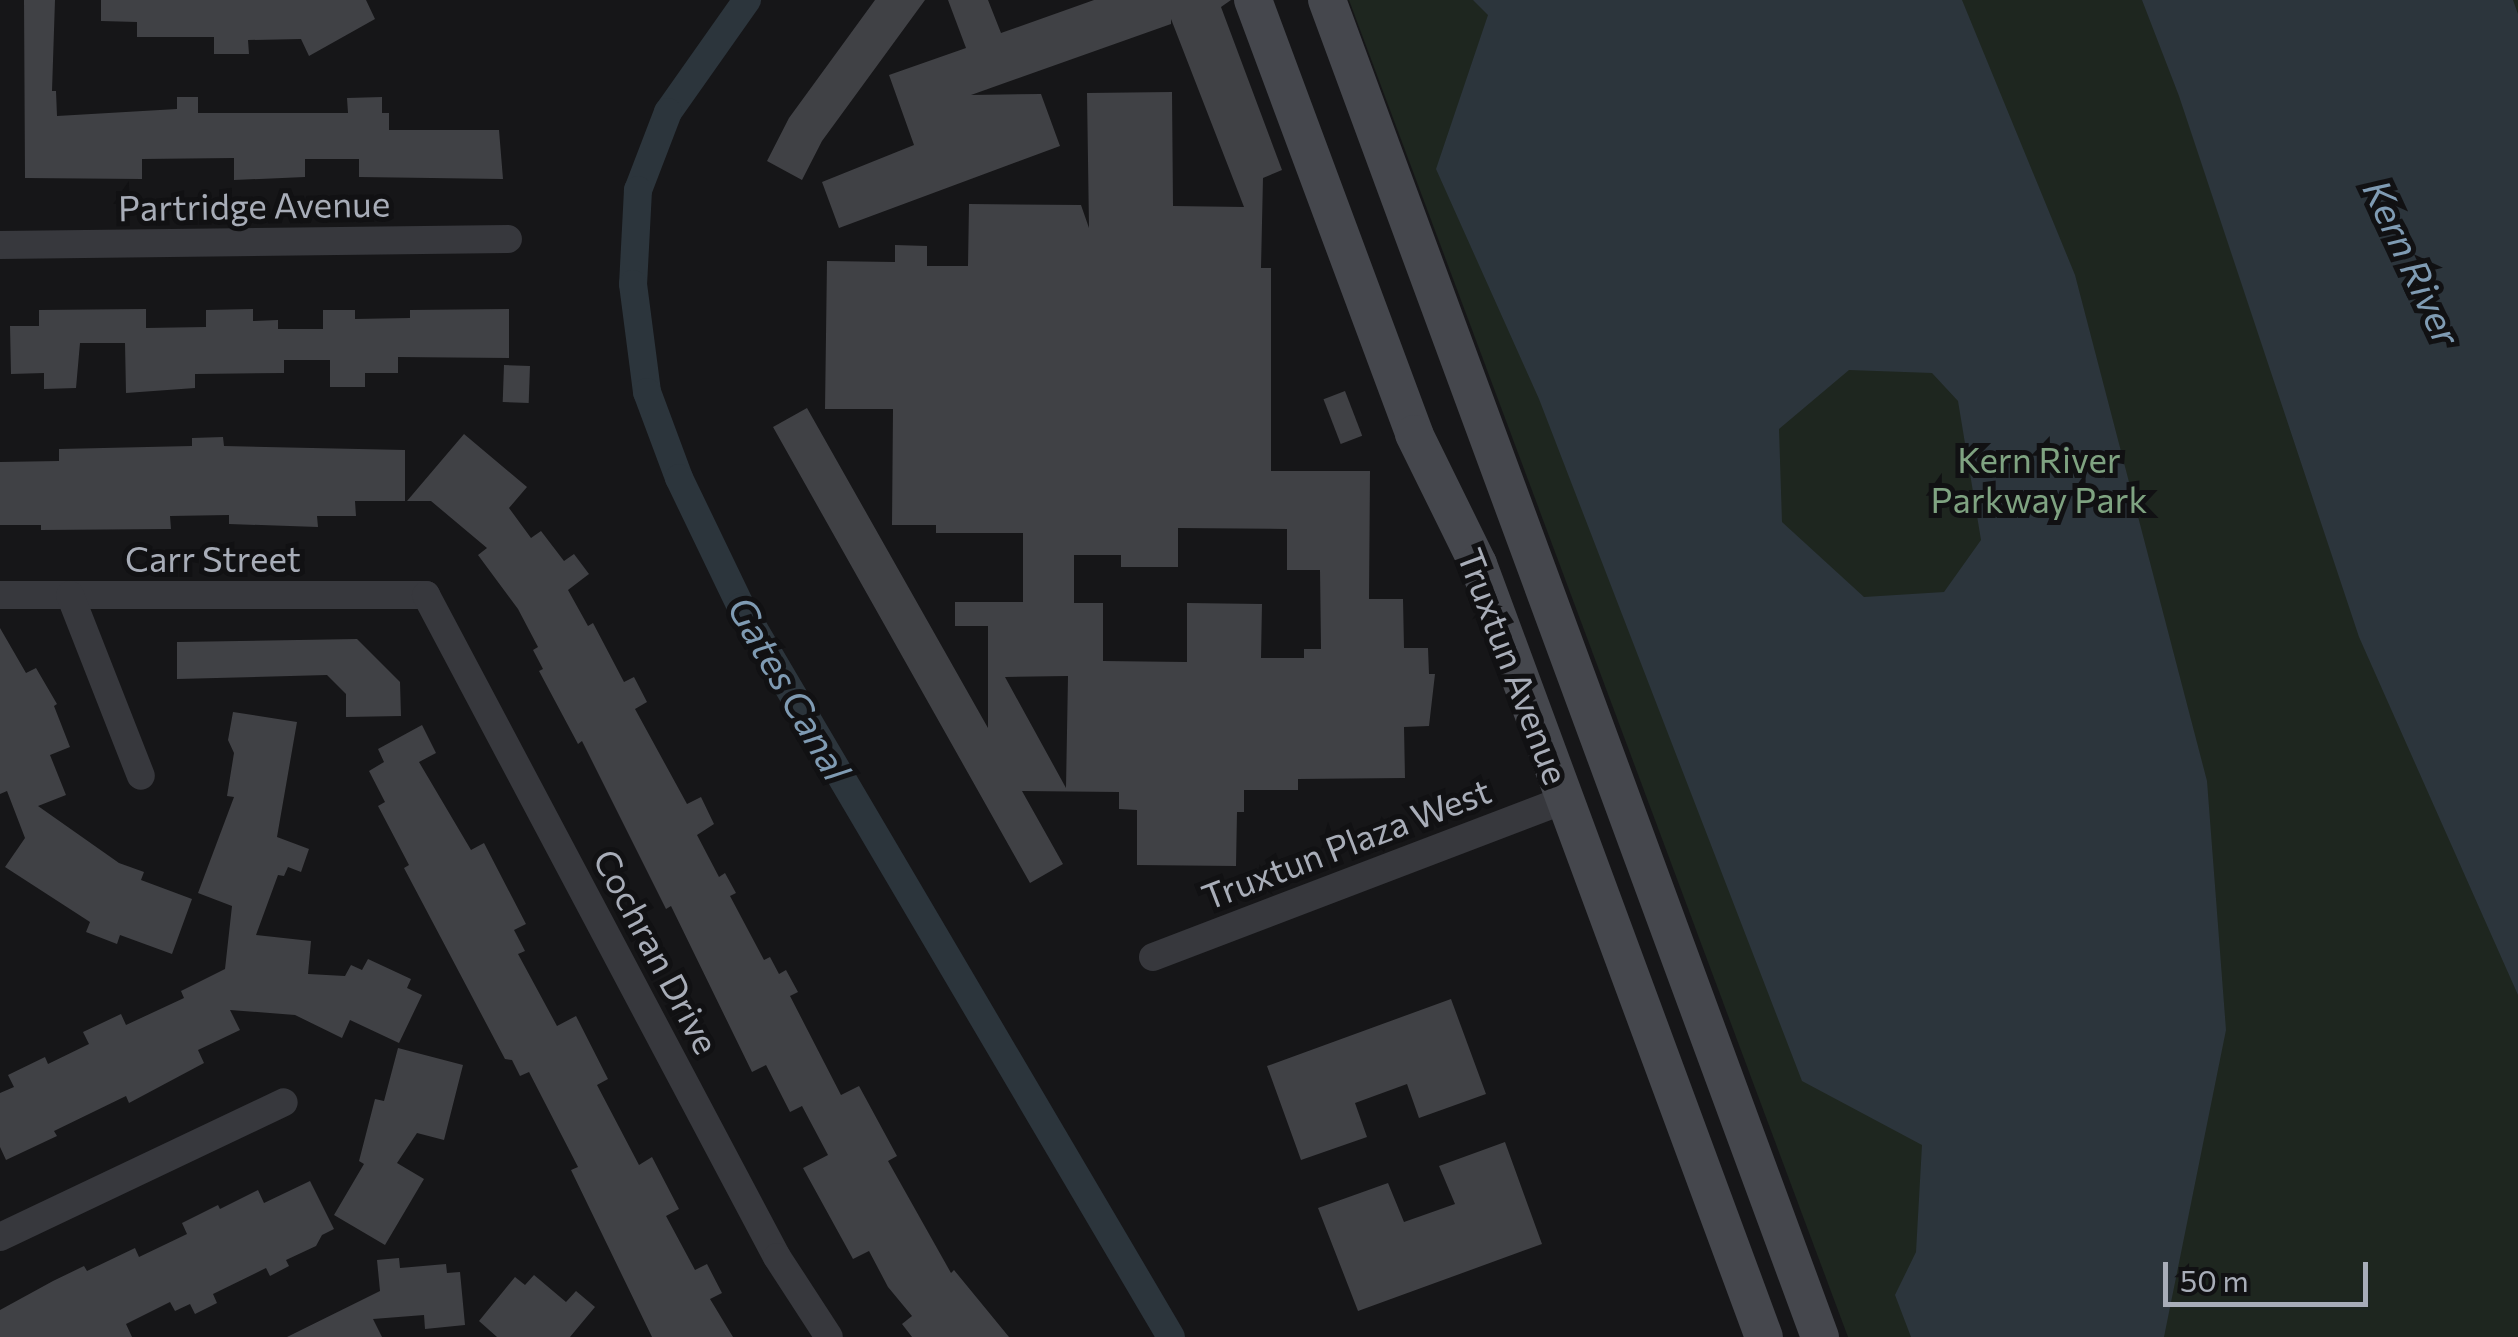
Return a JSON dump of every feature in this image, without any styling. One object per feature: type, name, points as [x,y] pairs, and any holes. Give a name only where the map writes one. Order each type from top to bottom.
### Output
[{"type":"main road","name":"Truxtun Avenue","points":[[1254,0],[1414,434],[1478,564],[1764,1337]]},
{"type":"main road","name":"Truxtun Avenue","points":[[1327,0],[1820,1337]]},
{"type":"main road","points":[[1560,632],[1575,750],[1565,800],[1588,812],[1603,828],[1698,1011]]},
{"type":"street","name":"Partridge Avenue","points":[[0,245],[508,240]]},
{"type":"street","name":"Carr Street","points":[[0,595],[426,595]]},
{"type":"street","points":[[70,595],[142,776]]},
{"type":"street","name":"Cochran Drive","points":[[426,595],[777,1256],[829,1337]]},
{"type":"street","name":"Truxtun Plaza West","points":[[1153,956],[1565,800]]},
{"type":"street","points":[[0,1237],[284,1102]]},
{"type":"green space","name":"Kern River Parkway Park","points":[[1349,0],[2518,0],[2518,1337],[1848,1337]]},
{"type":"water","points":[[1473,0],[1962,0],[2075,275],[2207,781],[2226,1030],[2164,1337],[1911,1337],[1895,1295],[1916,1252],[1922,1145],[1802,1081],[1539,399],[1436,169],[1488,15]],"holes":[[[1849,370],[1932,373],[1958,401],[1981,540],[1944,592],[1864,597],[1782,522],[1779,429]]]},
{"type":"water","name":"Kern River","points":[[2142,0],[2513,0],[2518,14],[2518,995],[2359,637],[2179,96]]},
{"type":"building","points":[[24,0],[55,0],[52,91],[56,91],[57,116],[177,109],[177,97],[198,97],[198,113],[348,113],[347,98],[382,97],[382,113],[389,113],[389,130],[499,130],[503,179],[359,177],[359,159],[305,159],[305,177],[234,180],[234,158],[142,159],[142,179],[25,178]]},
{"type":"building","points":[[101,0],[366,0],[375,19],[309,56],[301,39],[248,40],[249,54],[214,54],[214,37],[137,37],[137,22],[101,21]]},
{"type":"building","points":[[875,0],[925,0],[822,141],[802,180],[767,161],[789,118]]},
{"type":"building","points":[[948,0],[988,0],[1001,33],[1094,0],[1231,0],[1221,7],[1282,170],[1263,178],[1261,268],[1271,268],[1271,471],[1370,471],[1369,599],[1403,599],[1404,648],[1428,648],[1429,674],[1435,674],[1429,726],[1404,727],[1405,778],[1298,779],[1298,790],[1244,790],[1244,812],[1237,812],[1236,866],[1137,865],[1137,810],[1119,809],[1119,792],[1022,791],[1063,864],[1030,883],[773,427],[807,408],[988,728],[988,626],[955,626],[955,602],[1023,602],[1023,533],[936,533],[936,525],[892,525],[893,409],[825,409],[827,261],[895,262],[895,245],[927,246],[927,266],[968,266],[969,204],[1081,205],[1089,228],[1087,93],[1172,92],[1173,206],[1244,207],[1171,19],[1171,24],[971,95],[1041,94],[1060,146],[839,228],[822,182],[914,145],[889,75],[966,48]],"holes":[[[1178,528],[1287,529],[1287,570],[1320,570],[1321,649],[1304,649],[1304,658],[1261,658],[1262,604],[1187,603],[1187,662],[1103,661],[1103,603],[1074,603],[1074,555],[1121,555],[1121,567],[1178,567]],[[1068,676],[1066,788],[1005,677]]]},
{"type":"building","points":[[146,309],[146,328],[206,327],[206,310],[253,309],[253,321],[278,320],[278,329],[323,329],[323,310],[355,310],[355,319],[410,318],[410,310],[509,309],[509,358],[398,357],[398,373],[365,373],[365,387],[330,387],[330,360],[284,360],[284,373],[195,374],[195,388],[126,393],[125,343],[80,343],[76,388],[44,389],[44,373],[11,374],[10,326],[39,326],[39,310]]},
{"type":"building","points":[[504,365],[530,366],[529,403],[503,402]]},
{"type":"building","points":[[1345,391],[1362,436],[1341,444],[1324,399]]},
{"type":"building","points":[[464,434],[527,487],[509,508],[531,538],[541,531],[564,561],[574,554],[589,574],[568,590],[588,626],[593,623],[624,682],[634,677],[647,702],[635,709],[687,804],[701,797],[714,824],[697,835],[719,877],[725,873],[736,893],[730,896],[764,960],[770,957],[779,974],[786,970],[798,992],[790,996],[841,1095],[859,1086],[897,1156],[888,1161],[951,1273],[954,1270],[1009,1337],[912,1337],[902,1324],[912,1316],[888,1287],[869,1251],[853,1259],[803,1168],[828,1155],[802,1106],[790,1112],[766,1065],[752,1072],[671,906],[666,909],[582,741],[578,744],[539,671],[543,669],[533,650],[538,647],[518,609],[478,555],[487,548],[431,501],[407,501]]},
{"type":"building","points":[[223,437],[224,446],[405,450],[405,501],[355,501],[356,516],[317,516],[318,527],[229,524],[229,515],[170,516],[171,529],[41,530],[41,525],[0,525],[0,462],[59,461],[59,449],[192,446],[192,438]]},
{"type":"building","points":[[0,628],[26,673],[36,668],[57,704],[54,706],[70,747],[50,755],[66,795],[38,806],[119,863],[144,872],[141,880],[192,899],[172,954],[120,935],[117,944],[86,932],[90,922],[5,867],[25,838],[7,791],[0,794]]},
{"type":"building","points":[[357,639],[400,682],[401,716],[346,717],[346,694],[327,675],[177,679],[177,642]]},
{"type":"building","points":[[233,712],[297,722],[277,837],[309,849],[301,872],[288,867],[284,876],[278,875],[256,935],[311,941],[308,974],[345,976],[351,965],[362,970],[368,959],[411,979],[407,988],[422,995],[399,1043],[350,1020],[342,1038],[295,1015],[230,1010],[240,1030],[198,1050],[204,1063],[129,1103],[126,1096],[54,1131],[57,1136],[6,1160],[0,1147],[0,1093],[14,1087],[8,1075],[45,1057],[48,1064],[89,1044],[83,1032],[121,1014],[126,1025],[184,998],[181,991],[225,969],[232,906],[198,893],[234,797],[227,796],[234,753],[228,740]]},
{"type":"building","points":[[422,725],[436,753],[419,762],[471,850],[484,843],[526,924],[514,930],[525,951],[518,954],[557,1026],[576,1016],[608,1079],[597,1085],[639,1165],[652,1157],[679,1209],[666,1216],[695,1270],[707,1264],[722,1293],[710,1299],[733,1337],[652,1337],[571,1170],[578,1167],[529,1072],[520,1076],[512,1060],[505,1059],[404,868],[409,865],[378,806],[385,802],[369,771],[384,762],[378,749]]},
{"type":"building","points":[[1451,999],[1486,1094],[1419,1118],[1407,1084],[1355,1103],[1367,1137],[1301,1160],[1267,1066]]},
{"type":"building","points":[[398,1048],[463,1065],[444,1140],[417,1133],[397,1163],[424,1179],[385,1245],[334,1215],[364,1164],[359,1161],[375,1099],[384,1101]]},
{"type":"building","points":[[1505,1142],[1542,1244],[1358,1311],[1318,1208],[1388,1183],[1404,1222],[1455,1204],[1439,1166]]},
{"type":"building","points":[[310,1181],[334,1229],[322,1235],[316,1246],[286,1260],[289,1266],[270,1276],[266,1268],[213,1294],[217,1303],[195,1314],[190,1304],[175,1311],[170,1302],[126,1324],[132,1337],[0,1337],[0,1310],[53,1281],[84,1266],[87,1271],[135,1248],[139,1257],[187,1234],[182,1223],[218,1205],[220,1209],[258,1190],[264,1203]]},
{"type":"building","points":[[399,1258],[400,1268],[446,1264],[447,1273],[460,1272],[465,1325],[425,1329],[424,1315],[373,1319],[382,1337],[287,1337],[380,1291],[377,1260]]},
{"type":"building","points":[[534,1275],[566,1302],[576,1291],[595,1307],[570,1337],[497,1337],[479,1321],[515,1277],[525,1285]]},
{"type":"waterway","name":"Gates Canal","points":[[747,0],[668,112],[638,190],[633,284],[647,392],[679,478],[741,607],[1171,1337]]}]
